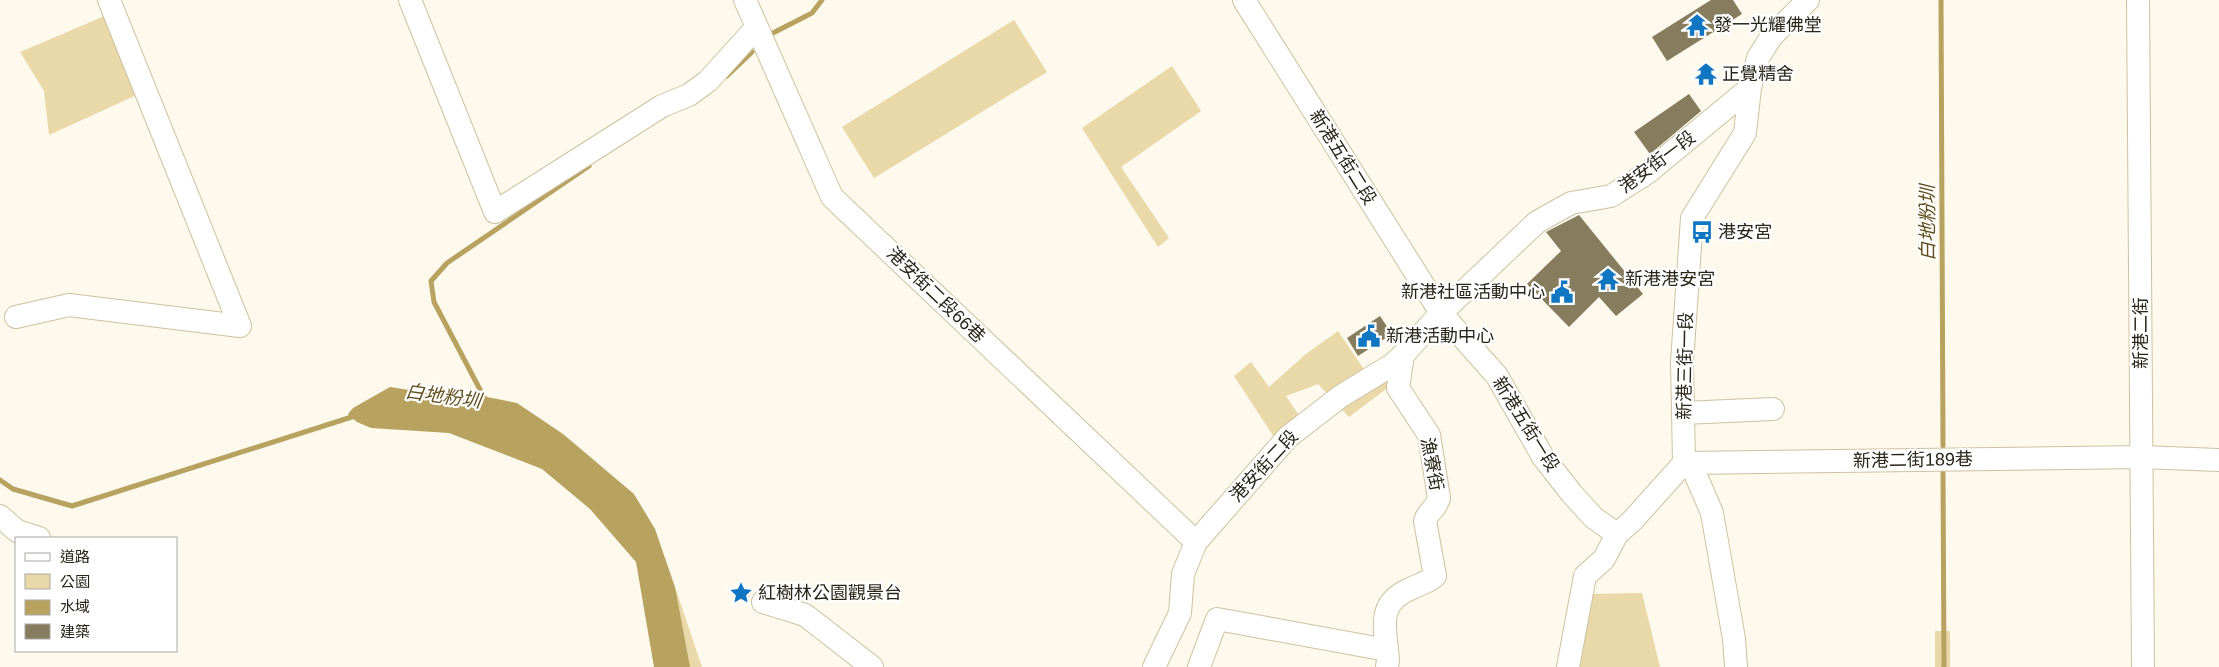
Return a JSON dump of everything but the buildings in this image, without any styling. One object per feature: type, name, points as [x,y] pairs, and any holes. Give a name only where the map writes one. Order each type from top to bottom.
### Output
[{"type":"street","points":[[16,317],[69,305],[240,326],[110,0]]},
{"type":"street","points":[[410,0],[495,212],[662,106],[689,95],[708,81],[756,28]]},
{"type":"street","name":"港安街二段66巷","points":[[745,0],[832,196],[1196,542]]},
{"type":"street","name":"新港五街二段","points":[[1244,0],[1441,313]]},
{"type":"street","name":"新港三街一段","points":[[1684,463],[1682,362],[1692,218],[1745,133],[1750,88],[1758,58],[1771,37],[1808,0]]},
{"type":"street","name":"新港二街","points":[[2138,0],[2143,667]]},
{"type":"street","name":"港安街一段","points":[[1441,313],[1537,222],[1571,203],[1611,196],[1647,173],[1750,88]]},
{"type":"street","name":"港安街二段","points":[[1154,667],[1176,622],[1183,574],[1196,542],[1288,438],[1341,396],[1392,364],[1403,355],[1441,313]]},
{"type":"street","name":"新港五街一段","points":[[1441,313],[1497,376],[1543,457],[1572,494],[1594,518],[1617,534]]},
{"type":"street","name":"漁寮街","points":[[1387,658],[1384,619],[1392,600],[1401,593],[1435,576],[1425,521],[1426,516],[1437,508],[1439,498],[1429,435],[1398,388],[1403,355]]},
{"type":"street","points":[[1683,413],[1773,409]]},
{"type":"street","name":"新港二街189巷","points":[[1684,463],[2142,457],[2219,460]]},
{"type":"street","points":[[1568,667],[1585,576],[1604,559],[1617,534],[1632,521],[1684,463],[1694,471],[1712,513],[1734,639],[1736,667]]},
{"type":"street","points":[[0,516],[18,531],[36,537]]},
{"type":"street","points":[[763,602],[805,615],[872,667]]},
{"type":"street","points":[[1164,667],[1176,622],[1217,619],[1387,658]]},
{"type":"street","points":[[1199,667],[1217,619]]},
{"type":"green space","points":[[107,15],[139,94],[49,135],[44,91],[20,52]]},
{"type":"green space","points":[[1014,20],[1047,72],[874,178],[842,127]]},
{"type":"green space","points":[[1172,66],[1201,111],[1121,167],[1169,238],[1158,247],[1082,128]]},
{"type":"green space","points":[[1338,331],[1370,378],[1407,373],[1349,417],[1318,384],[1286,396],[1300,417],[1276,440],[1234,376],[1251,362],[1269,387],[1306,354]]},
{"type":"green space","points":[[675,587],[702,667],[685,667]]},
{"type":"green space","points":[[1642,593],[1660,667],[1579,667],[1590,594]]},
{"type":"green space","points":[[1935,631],[1950,631],[1950,667],[1935,667]]},
{"type":"water","points":[[390,387],[440,395],[487,397],[517,403],[563,434],[634,494],[655,529],[675,587],[690,667],[654,667],[636,562],[590,509],[542,469],[449,433],[371,428],[357,422],[348,414],[353,408]]},
{"type":"waterway","points":[[771,34],[812,13],[822,0]]},
{"type":"waterway","name":"白地粉圳","points":[[1941,0],[1943,446]]},
{"type":"waterway","points":[[727,76],[752,52]]},
{"type":"waterway","points":[[486,401],[434,302],[431,281],[447,263],[589,166]]},
{"type":"waterway","name":"白地粉圳","points":[[0,480],[13,489],[72,506],[358,415]]},
{"type":"waterway","name":"白地粉圳","points":[[1943,473],[1944,667]]},
{"type":"place","name":"發一光耀佛堂","points":[[1697,25]]},
{"type":"place","name":"正覺精舍","points":[[1706,74]]},
{"type":"place","name":"港安宮","points":[[1702,232]]},
{"type":"place","name":"新港港安宮","points":[[1608,279]]},
{"type":"place","name":"新港社區活動中心","points":[[1562,292]]},
{"type":"place","name":"新港活動中心","points":[[1369,336]]},
{"type":"place","name":"紅樹林公園觀景台","points":[[741,593]]}]
